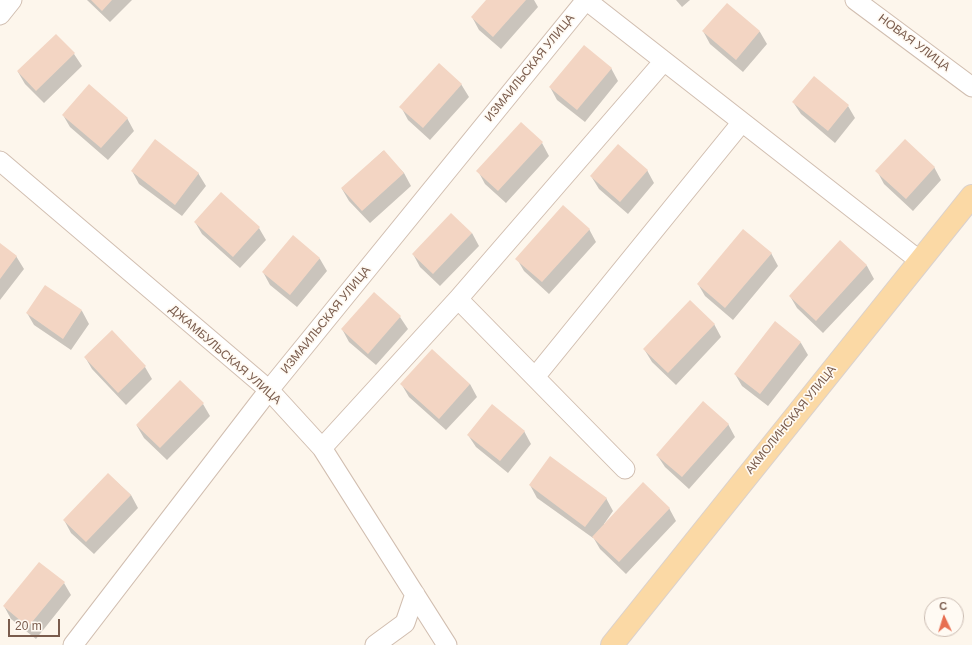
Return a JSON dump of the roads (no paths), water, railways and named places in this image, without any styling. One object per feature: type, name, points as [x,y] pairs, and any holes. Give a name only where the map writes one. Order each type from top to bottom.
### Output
[{"type":"main road","name":"АКМОЛИНСКАЯ УЛИЦА","points":[[612,645],[972,196]]},
{"type":"street","points":[[0,15],[12,0]]},
{"type":"street","points":[[586,0],[920,261]]},
{"type":"street","name":"ИЗМАИЛЬСКАЯ УЛИЦА","points":[[73,645],[268,390],[586,0]]},
{"type":"street","name":"НОВАЯ УЛИЦА","points":[[855,0],[972,87]]},
{"type":"street","points":[[322,448],[458,299],[664,61]]},
{"type":"street","points":[[535,377],[742,122]]},
{"type":"street","name":"ДЖАМБУЛЬСКАЯ УЛИЦА","points":[[0,161],[268,390],[322,448],[415,594],[441,643]]},
{"type":"street","points":[[458,299],[625,469]]},
{"type":"street","points":[[375,645],[405,623],[415,594]]}]
